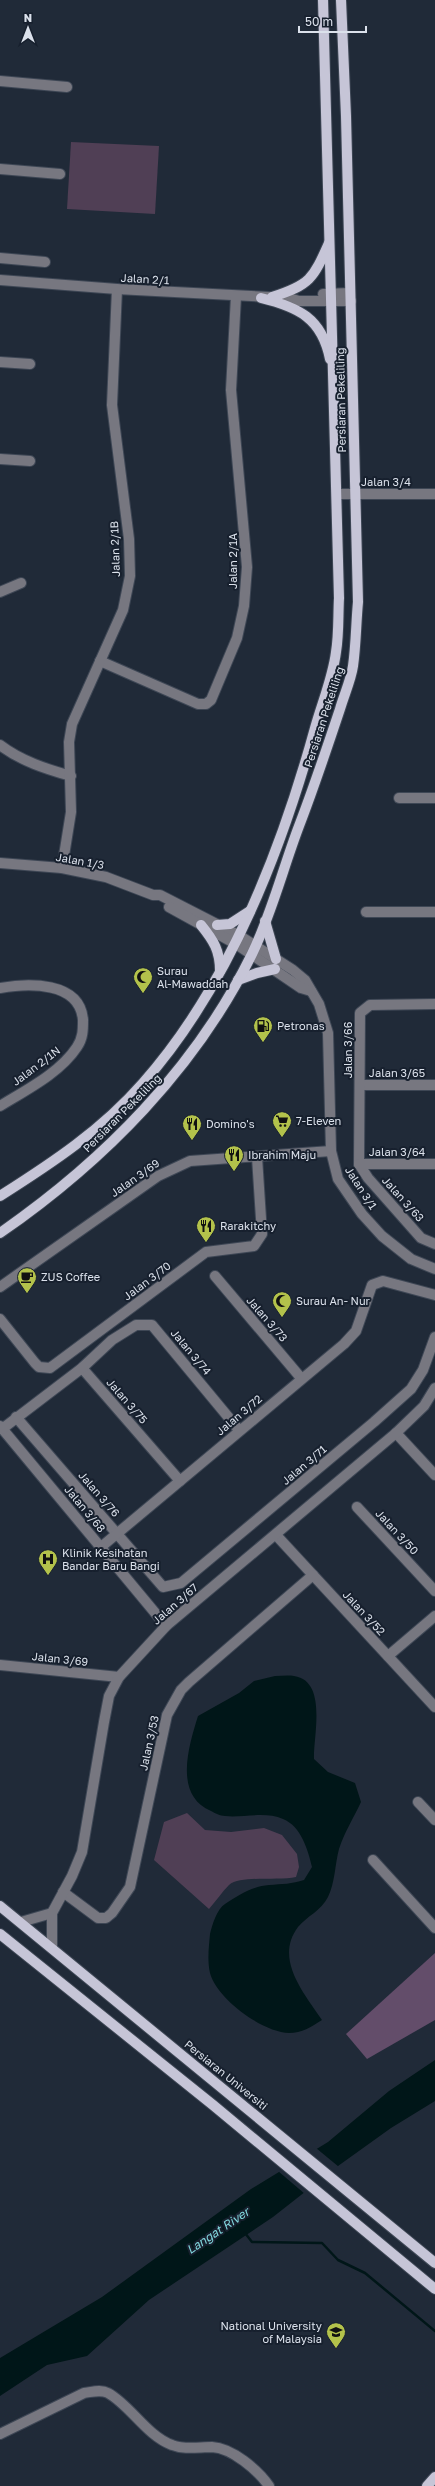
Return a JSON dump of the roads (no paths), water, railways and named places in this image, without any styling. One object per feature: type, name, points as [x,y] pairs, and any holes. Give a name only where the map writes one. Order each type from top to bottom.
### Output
[{"type":"main road","name":"Persiaran Pekeliling","points":[[0,1196],[77,1145],[107,1119],[143,1084],[204,1002],[238,940],[251,910],[305,764],[336,653],[339,598],[335,385],[323,0]]},
{"type":"main road","name":"Persiaran Pekeliling","points":[[0,1233],[25,1216],[88,1164],[150,1104],[172,1079],[198,1043],[238,980],[254,950],[265,921],[323,762],[353,666],[358,602],[351,297],[341,0]]},
{"type":"main road","points":[[272,297],[298,289],[320,264],[330,240]]},
{"type":"main road","points":[[261,298],[288,304],[305,313],[319,329],[329,351],[335,385]]},
{"type":"main road","points":[[217,925],[230,924],[251,910]]},
{"type":"main road","points":[[265,921],[276,959]]},
{"type":"main road","points":[[201,925],[215,942],[219,953],[220,973]]},
{"type":"main road","points":[[238,980],[257,973],[276,969]]},
{"type":"main road","name":"Persiaran Universiti","points":[[0,1906],[228,2091],[435,2263]]},
{"type":"main road","points":[[0,1934],[213,2105],[435,2289]]},
{"type":"main road","points":[[427,2486],[435,2477]]},
{"type":"street","points":[[0,81],[67,87]]},
{"type":"street","points":[[0,169],[60,174]]},
{"type":"street","points":[[0,258],[45,262]]},
{"type":"street","name":"Jalan 2/1","points":[[0,280],[261,298],[289,298],[299,300],[351,297]]},
{"type":"street","name":"Jalan 2/1B","points":[[62,868],[71,812],[69,742],[72,724],[123,610],[130,576],[129,539],[112,405],[117,289]]},
{"type":"street","name":"Jalan 2/1A","points":[[100,661],[198,704],[206,704],[211,700],[237,638],[244,606],[247,567],[231,390],[236,296]]},
{"type":"street","points":[[0,362],[30,364]]},
{"type":"street","points":[[0,459],[30,461]]},
{"type":"street","name":"Jalan 3/4","points":[[337,494],[435,494]]},
{"type":"street","points":[[0,592],[21,583]]},
{"type":"street","points":[[0,745],[10,753],[39,767],[71,776]]},
{"type":"street","points":[[399,798],[435,798]]},
{"type":"street","name":"Jalan 1/3","points":[[0,863],[62,868],[106,877],[153,895],[160,895],[217,925],[238,940]]},
{"type":"street","name":"Jalan 1/3","points":[[153,895],[158,901],[201,925],[238,940]]},
{"type":"street","points":[[366,912],[435,912]]},
{"type":"street","name":"Jalan 3/1","points":[[238,940],[254,950],[301,988],[311,991]]},
{"type":"street","name":"Jalan 3/1","points":[[254,950],[276,959],[305,980],[325,1020],[328,1033],[331,1151],[338,1179],[362,1214],[396,1249],[435,1269]]},
{"type":"street","name":"Jalan 2/1N","points":[[0,988],[19,985],[46,986],[66,993],[82,1010],[83,1032],[78,1045],[63,1063],[36,1084],[0,1106]]},
{"type":"street","name":"Jalan 3/66","points":[[360,1164],[360,1013],[370,1005],[435,1004]]},
{"type":"street","name":"Jalan 3/65","points":[[360,1085],[435,1085]]},
{"type":"street","name":"Jalan 3/69","points":[[0,1287],[167,1170],[190,1161],[331,1151]]},
{"type":"street","name":"Jalan 3/70","points":[[0,1319],[39,1367],[50,1368],[206,1252],[254,1246],[262,1234],[257,1157]]},
{"type":"street","name":"Jalan 3/64","points":[[360,1164],[435,1164]]},
{"type":"street","name":"Jalan 3/63","points":[[360,1164],[368,1178],[421,1238],[435,1244]]},
{"type":"street","name":"Jalan 3/73","points":[[215,1276],[301,1378]]},
{"type":"street","name":"Jalan 3/72","points":[[101,1547],[356,1331],[372,1285],[383,1281],[435,1295]]},
{"type":"street","name":"Jalan 3/74","points":[[82,1368],[112,1340],[136,1325],[152,1325],[240,1430]]},
{"type":"street","name":"Jalan 3/71","points":[[163,1587],[181,1583],[374,1422],[411,1389],[423,1370],[435,1337]]},
{"type":"street","points":[[1,1427],[82,1368]]},
{"type":"street","name":"Jalan 3/75","points":[[82,1368],[180,1481]]},
{"type":"street","name":"Jalan 3/67","points":[[52,1912],[82,1852],[109,1696],[119,1677],[166,1626],[396,1433],[424,1406],[435,1388]]},
{"type":"street","name":"Jalan 3/76","points":[[16,1417],[163,1587]]},
{"type":"street","name":"Jalan 3/68","points":[[1,1427],[166,1626]]},
{"type":"street","points":[[396,1433],[435,1475]]},
{"type":"street","name":"Jalan 3/50","points":[[357,1507],[435,1591]]},
{"type":"street","name":"Jalan 3/52","points":[[276,1535],[435,1707]]},
{"type":"street","name":"Jalan 3/53","points":[[63,1892],[98,1918],[106,1918],[112,1912],[130,1887],[167,1714],[175,1699],[189,1682],[313,1575]]},
{"type":"street","points":[[388,1656],[435,1616]]},
{"type":"street","name":"Jalan 3/69","points":[[0,1665],[119,1677]]},
{"type":"street","points":[[418,1802],[435,1820]]},
{"type":"street","points":[[373,1860],[435,1928]]},
{"type":"street","points":[[21,1922],[52,1912],[52,1948]]},
{"type":"street","points":[[0,2434],[84,2393],[97,2390],[108,2392],[147,2429],[171,2445],[214,2447],[231,2453],[254,2470],[269,2486]]},
{"type":"water","points":[[275,1676],[294,1676],[305,1680],[311,1688],[315,1699],[316,1711],[314,1759],[328,1772],[355,1783],[361,1802],[341,1843],[332,1886],[328,1897],[318,1910],[298,1927],[291,1939],[289,1951],[290,1963],[294,1975],[307,1999],[322,2020],[302,2031],[294,2033],[278,2031],[266,2027],[242,2012],[231,2003],[214,1983],[210,1973],[208,1958],[212,1926],[222,1906],[257,1887],[304,1880],[312,1867],[306,1846],[295,1827],[283,1819],[269,1815],[223,1816],[199,1804],[192,1793],[188,1782],[187,1768],[188,1755],[198,1716],[239,1693],[254,1681]]},
{"type":"water","name":"Langat River","points":[[435,2060],[435,2101],[391,2128],[338,2166],[273,2217],[149,2300],[87,2356],[47,2365],[0,2396],[0,2358],[102,2297],[251,2189],[328,2142],[389,2091]]},
{"type":"waterway","points":[[245,2233],[252,2242],[322,2243],[338,2260],[365,2273],[435,2331]]},
{"type":"place","name":"Surau Al-Mawaddah","points":[[143,994]]},
{"type":"place","name":"Petronas","points":[[263,1043]]},
{"type":"place","name":"7-Eleven","points":[[282,1138]]},
{"type":"place","name":"Domino's","points":[[192,1141]]},
{"type":"place","name":"Ibrahim Maju","points":[[234,1172]]},
{"type":"place","name":"Rarakitchy","points":[[206,1243]]},
{"type":"place","name":"ZUS Coffee","points":[[27,1294]]},
{"type":"place","name":"Surau An- Nur","points":[[282,1318]]},
{"type":"place","name":"Klinik Kesihatan Bandar Baru Bangi","points":[[48,1576]]},
{"type":"place","name":"National University of Malaysia","points":[[336,2349]]}]
